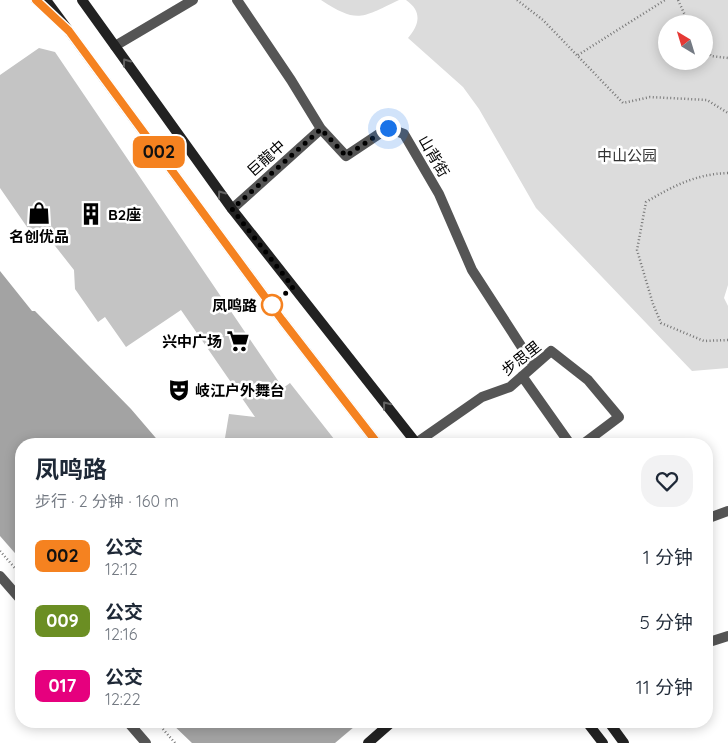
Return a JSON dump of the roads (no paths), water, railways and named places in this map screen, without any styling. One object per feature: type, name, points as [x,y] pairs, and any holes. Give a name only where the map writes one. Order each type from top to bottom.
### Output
[{"type":"main road","points":[[36,0],[69,31]]},
{"type":"main road","points":[[46,0],[282,320],[373,438]]},
{"type":"main road","points":[[82,0],[232,209],[413,438]]},
{"type":"main road","points":[[368,743],[386,728]]},
{"type":"main road","points":[[591,728],[603,743]]},
{"type":"main road","points":[[613,728],[624,743]]},
{"type":"street","name":"山背街","points":[[237,0],[292,80],[321,129],[346,156],[388,128],[404,134],[439,194],[472,270],[534,366]]},
{"type":"street","points":[[115,46],[188,1]]},
{"type":"street","name":"巨龍中","points":[[232,209],[321,129]]},
{"type":"street","name":"步思里","points":[[424,438],[482,397],[510,387],[551,351],[588,380],[619,417],[591,438]]},
{"type":"street","points":[[522,376],[566,438]]},
{"type":"street","points":[[713,516],[728,511]]},
{"type":"street","points":[[0,576],[15,593]]},
{"type":"street","points":[[713,641],[728,636]]},
{"type":"street","points":[[133,728],[146,743]]},
{"type":"place","name":"名创优品","points":[[39,213]]},
{"type":"place","name":"B2座","points":[[91,214]]},
{"type":"place","name":"凤鸣路","points":[[272,305]]},
{"type":"place","name":"兴中广场","points":[[238,341]]},
{"type":"place","name":"岐江户外舞台","points":[[179,390]]},
{"type":"park label","name":"中山公园","points":[[627,155]]}]
